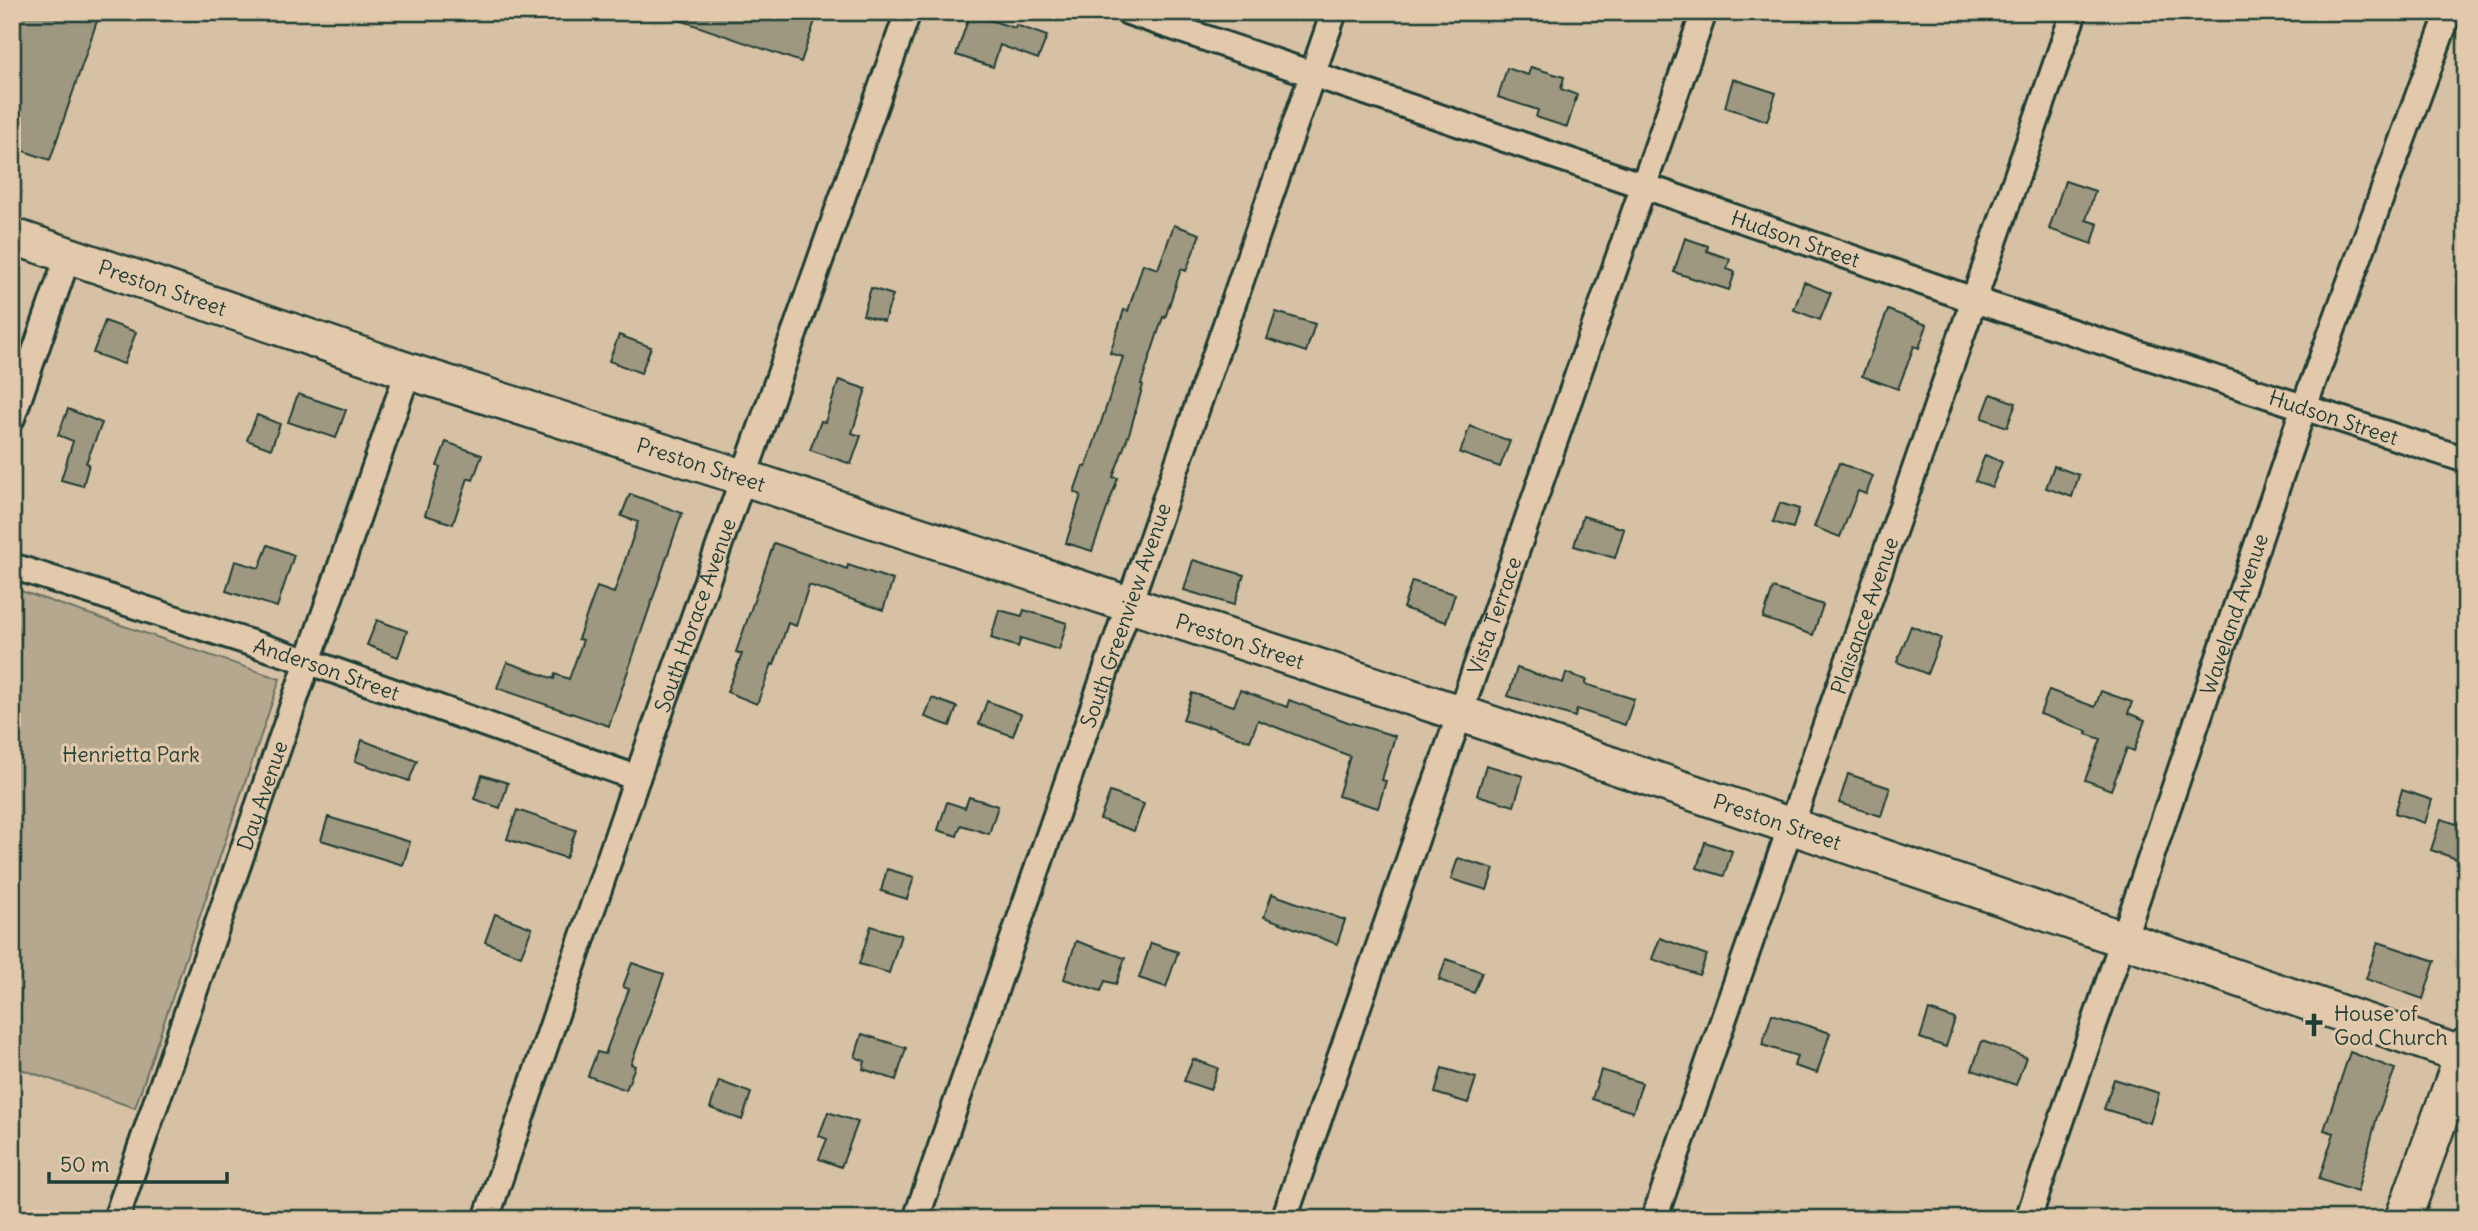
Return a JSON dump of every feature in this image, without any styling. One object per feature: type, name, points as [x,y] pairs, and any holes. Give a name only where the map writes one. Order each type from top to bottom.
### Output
[{"type":"street","name":"South Horace Avenue","points":[[486,1219],[637,778],[908,12]]},
{"type":"street","name":"Hudson Street","points":[[1128,12],[1974,300],[2466,460]]},
{"type":"street","name":"South Greenview Avenue","points":[[916,1219],[1334,12]]},
{"type":"street","name":"Vista Terrace","points":[[1284,1219],[1462,714],[1704,12]]},
{"type":"street","name":"Plaisance Avenue","points":[[1654,1219],[2074,12]]},
{"type":"street","name":"Waveland Avenue","points":[[2028,1219],[2304,407],[2449,12]]},
{"type":"street","name":"Preston Street","points":[[12,236],[408,371],[743,477],[1462,714],[2124,941],[2465,1052]]},
{"type":"street","points":[[12,418],[68,256]]},
{"type":"street","name":"Day Avenue","points":[[116,1219],[408,371]]},
{"type":"street","name":"Anderson Street","points":[[12,566],[307,662],[637,778]]},
{"type":"street","points":[[2403,1219],[2465,1052]]},
{"type":"green space","name":"Henrietta Park","points":[[12,588],[280,679],[135,1108],[12,1066]]},
{"type":"building","points":[[12,12],[100,12],[50,160],[12,147]]},
{"type":"building","points":[[666,12],[818,12],[801,62],[665,15]]},
{"type":"building","points":[[970,14],[1047,36],[1038,59],[1000,45],[993,67],[956,55]]},
{"type":"building","points":[[1531,67],[1564,77],[1561,89],[1577,95],[1567,127],[1536,117],[1538,110],[1498,97],[1507,68],[1528,75]]},
{"type":"building","points":[[1733,79],[1776,93],[1767,121],[1725,107]]},
{"type":"building","points":[[2065,181],[2095,191],[2086,220],[2098,224],[2092,244],[2049,229]]},
{"type":"building","points":[[1174,225],[1200,234],[1186,271],[1181,269],[1165,318],[1163,317],[1141,384],[1143,385],[1130,431],[1113,477],[1118,478],[1092,551],[1066,543],[1081,495],[1074,492],[1083,466],[1086,467],[1123,357],[1110,353],[1124,310],[1128,311],[1143,264],[1158,269]]},
{"type":"building","points":[[1685,238],[1708,246],[1707,251],[1730,259],[1727,269],[1735,272],[1729,290],[1674,272]]},
{"type":"building","points":[[1804,282],[1831,293],[1820,320],[1794,310]]},
{"type":"building","points":[[871,288],[893,295],[884,321],[863,315]]},
{"type":"building","points":[[1888,310],[1927,325],[1919,348],[1914,346],[1898,389],[1862,376]]},
{"type":"building","points":[[1276,312],[1315,324],[1306,352],[1267,339]]},
{"type":"building","points":[[105,321],[136,332],[124,364],[93,353]]},
{"type":"building","points":[[619,335],[651,347],[641,373],[609,361]]},
{"type":"building","points":[[839,380],[866,389],[852,433],[861,436],[851,464],[810,450],[821,421],[825,422]]},
{"type":"building","points":[[298,394],[346,410],[336,438],[288,422]]},
{"type":"building","points":[[1991,394],[2016,403],[2007,427],[1982,418]]},
{"type":"building","points":[[68,409],[102,423],[86,463],[89,464],[83,486],[61,480],[73,441],[58,435]]},
{"type":"building","points":[[257,415],[280,424],[271,449],[247,440]]},
{"type":"building","points":[[1470,426],[1510,441],[1500,467],[1460,453]]},
{"type":"building","points":[[446,442],[482,455],[473,480],[468,478],[453,524],[425,515]]},
{"type":"building","points":[[1985,455],[2002,462],[1992,487],[1975,481]]},
{"type":"building","points":[[1839,463],[1873,476],[1866,494],[1858,491],[1840,537],[1814,527]]},
{"type":"building","points":[[2054,466],[2079,475],[2072,497],[2046,488]]},
{"type":"building","points":[[630,494],[682,513],[609,726],[497,688],[507,662],[554,679],[555,674],[569,679],[583,640],[578,639],[597,587],[614,593],[638,522],[621,516]]},
{"type":"building","points":[[1780,503],[1799,509],[1793,528],[1773,522]]},
{"type":"building","points":[[1583,516],[1624,529],[1615,558],[1574,546]]},
{"type":"building","points":[[774,543],[847,569],[848,565],[893,580],[883,610],[809,585],[796,626],[788,623],[757,704],[727,692],[742,654],[736,652]]},
{"type":"building","points":[[268,545],[294,555],[277,607],[226,591],[235,561],[259,568]]},
{"type":"building","points":[[1193,560],[1244,575],[1234,605],[1184,590]]},
{"type":"building","points":[[1412,581],[1455,594],[1446,622],[1403,608]]},
{"type":"building","points":[[1773,588],[1823,605],[1813,635],[1763,618]]},
{"type":"building","points":[[999,610],[1022,616],[1024,610],[1067,623],[1059,650],[1021,638],[1018,647],[991,638]]},
{"type":"building","points":[[377,620],[407,631],[398,657],[367,645]]},
{"type":"building","points":[[1911,626],[1941,638],[1927,674],[1897,662]]},
{"type":"building","points":[[1517,668],[1563,683],[1566,673],[1587,680],[1585,684],[1634,699],[1625,725],[1577,709],[1575,717],[1508,696]]},
{"type":"building","points":[[1240,690],[1287,707],[1289,700],[1395,736],[1382,780],[1386,781],[1378,808],[1338,796],[1350,756],[1258,720],[1250,741],[1183,720],[1192,693],[1234,706]]},
{"type":"building","points":[[2049,690],[2095,707],[2101,691],[2132,702],[2128,713],[2145,720],[2134,751],[2127,748],[2111,790],[2085,780],[2101,739],[2040,714]]},
{"type":"building","points":[[932,698],[957,707],[950,726],[925,717]]},
{"type":"building","points":[[987,701],[1021,714],[1013,736],[979,724]]},
{"type":"building","points":[[362,740],[417,761],[409,781],[355,761]]},
{"type":"building","points":[[1486,765],[1523,776],[1514,806],[1477,795]]},
{"type":"building","points":[[1848,774],[1890,788],[1881,816],[1839,803]]},
{"type":"building","points":[[482,775],[508,783],[500,808],[474,799]]},
{"type":"building","points":[[2402,790],[2432,800],[2425,823],[2395,813]]},
{"type":"building","points":[[1110,792],[1144,804],[1134,831],[1100,819]]},
{"type":"building","points":[[969,797],[998,806],[989,834],[961,825],[957,836],[938,830],[947,802],[965,808]]},
{"type":"building","points":[[517,810],[576,830],[566,858],[507,839]]},
{"type":"building","points":[[328,817],[410,842],[403,865],[321,840]]},
{"type":"building","points":[[2441,819],[2466,827],[2466,862],[2431,850]]},
{"type":"building","points":[[1705,842],[1732,851],[1724,876],[1697,868]]},
{"type":"building","points":[[1458,858],[1494,869],[1487,890],[1451,879]]},
{"type":"building","points":[[887,869],[914,877],[907,899],[881,891]]},
{"type":"building","points":[[1272,894],[1345,920],[1337,944],[1264,917]]},
{"type":"building","points":[[495,914],[532,928],[521,956],[485,942]]},
{"type":"building","points":[[871,926],[901,935],[889,973],[859,964]]},
{"type":"building","points":[[1660,938],[1707,955],[1699,975],[1652,959]]},
{"type":"building","points":[[1076,941],[1125,958],[1116,984],[1105,981],[1101,991],[1064,979]]},
{"type":"building","points":[[2378,942],[2435,961],[2423,999],[2366,979]]},
{"type":"building","points":[[1151,943],[1178,952],[1166,987],[1139,978]]},
{"type":"building","points":[[1446,959],[1482,972],[1474,993],[1439,980]]},
{"type":"building","points":[[632,963],[664,974],[631,1064],[635,1066],[626,1090],[588,1076],[597,1052],[605,1054],[629,989],[623,987]]},
{"type":"building","points":[[1929,1010],[1955,1019],[1946,1047],[1920,1038]]},
{"type":"building","points":[[1772,1014],[1830,1033],[1817,1073],[1794,1066],[1797,1056],[1762,1045]]},
{"type":"building","points":[[862,1034],[906,1048],[896,1080],[863,1069],[865,1061],[855,1057]]},
{"type":"building","points":[[1982,1041],[2026,1057],[2016,1085],[1972,1070]]},
{"type":"building","points":[[2350,1052],[2395,1069],[2377,1117],[2357,1192],[2319,1179],[2334,1133],[2324,1130]]},
{"type":"building","points":[[1193,1059],[1218,1068],[1210,1090],[1184,1081]]},
{"type":"building","points":[[1442,1068],[1476,1078],[1468,1103],[1435,1093]]},
{"type":"building","points":[[1601,1070],[1642,1083],[1633,1112],[1592,1099]]},
{"type":"building","points":[[2114,1079],[2159,1093],[2150,1123],[2104,1109]]},
{"type":"building","points":[[719,1081],[751,1093],[742,1120],[710,1108]]},
{"type":"building","points":[[828,1112],[858,1122],[841,1167],[819,1159],[827,1139],[819,1136]]},
{"type":"place","name":"House of God Church","points":[[2314,1025]]}]
